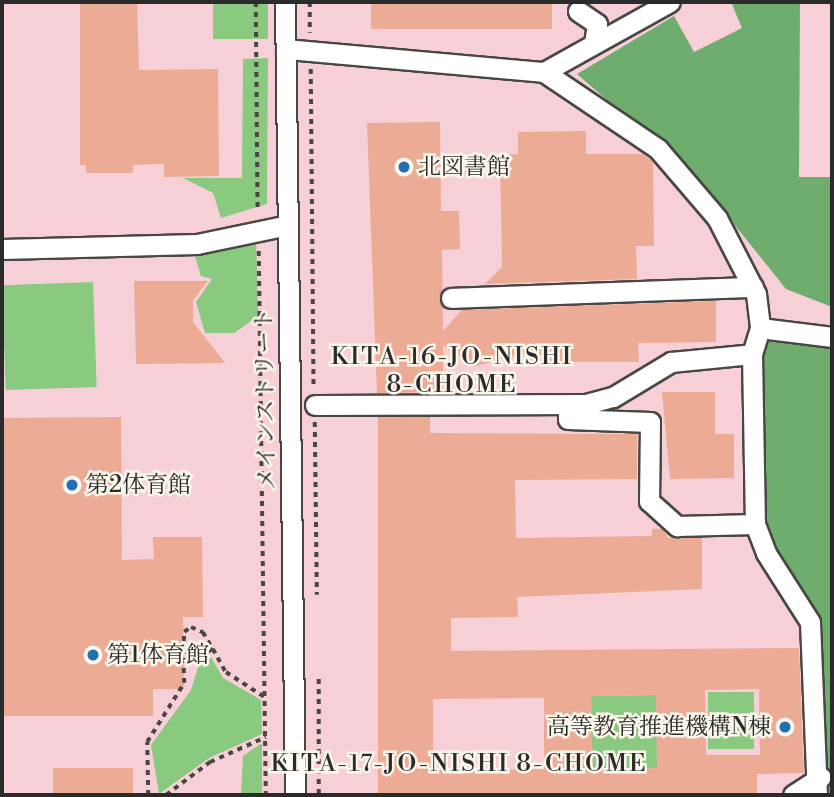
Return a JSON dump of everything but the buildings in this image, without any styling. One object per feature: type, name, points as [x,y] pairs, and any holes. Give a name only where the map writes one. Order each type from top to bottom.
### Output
[{"type":"lane","name":"メインストリート","points":[[285,2],[295,795]]},
{"type":"lane","points":[[544,72],[670,2]]},
{"type":"lane","points":[[579,11],[597,24],[594,43]]},
{"type":"lane","points":[[286,49],[544,72],[658,149],[717,218],[753,287],[760,328],[752,354],[755,524],[766,553],[810,622],[819,786],[793,795]]},
{"type":"lane","points":[[2,249],[197,244],[258,228],[288,225]]},
{"type":"lane","points":[[451,298],[753,287]]},
{"type":"lane","points":[[760,328],[832,337]]},
{"type":"lane","points":[[315,405],[568,405],[613,397],[671,362],[752,354]]},
{"type":"lane","points":[[568,405],[568,419],[650,422],[649,502],[677,526],[755,524]]},
{"type":"path","points":[[256,2],[266,795]]},
{"type":"path","points":[[310,2],[312,212]]},
{"type":"path","points":[[148,795],[147,742],[184,683],[183,651],[191,627],[213,649],[226,672],[266,698]]},
{"type":"path","points":[[183,651],[199,658],[213,649]]},
{"type":"path","points":[[318,679],[319,795]]},
{"type":"path","points":[[166,795],[211,762],[266,737]]},
{"type":"shaded area","points":[[2,2],[832,2],[832,795],[2,795]]},
{"type":"green space","points":[[213,2],[268,2],[268,39],[213,39]]},
{"type":"green space","points":[[731,2],[800,2],[799,177],[832,177],[832,307],[786,289],[697,178],[577,74],[674,16],[694,52],[742,28]]},
{"type":"green space","points":[[268,58],[267,204],[221,218],[213,193],[183,178],[242,178],[243,59]]},
{"type":"green space","points":[[256,234],[258,316],[234,333],[205,333],[196,302],[212,279],[201,276],[194,253]]},
{"type":"green space","points":[[93,282],[97,387],[6,390],[2,285]]},
{"type":"green space","points":[[760,328],[832,329],[832,795],[817,795],[810,622],[755,524]]},
{"type":"green space","points":[[211,657],[223,678],[261,700],[262,734],[209,758],[159,794],[151,745],[191,690],[199,664]]},
{"type":"green space","points":[[708,692],[754,692],[754,749],[708,749]]},
{"type":"green space","points":[[656,695],[657,768],[592,769],[591,696]]},
{"type":"green space","points":[[262,743],[262,795],[241,795],[243,756]]},
{"type":"place","name":"北図書館","points":[[404,167]]},
{"type":"place","name":"第2体育館","points":[[72,485]]},
{"type":"place","name":"第1体育館","points":[[93,655]]},
{"type":"place","name":"高等教育推進機構N棟","points":[[785,727]]},
{"type":"district","name":"KITA-16-JO-NISHI 8-CHOME","points":[[452,372]]},
{"type":"district","name":"KITA-17-JO-NISHI 8-CHOME","points":[[459,765]]}]
